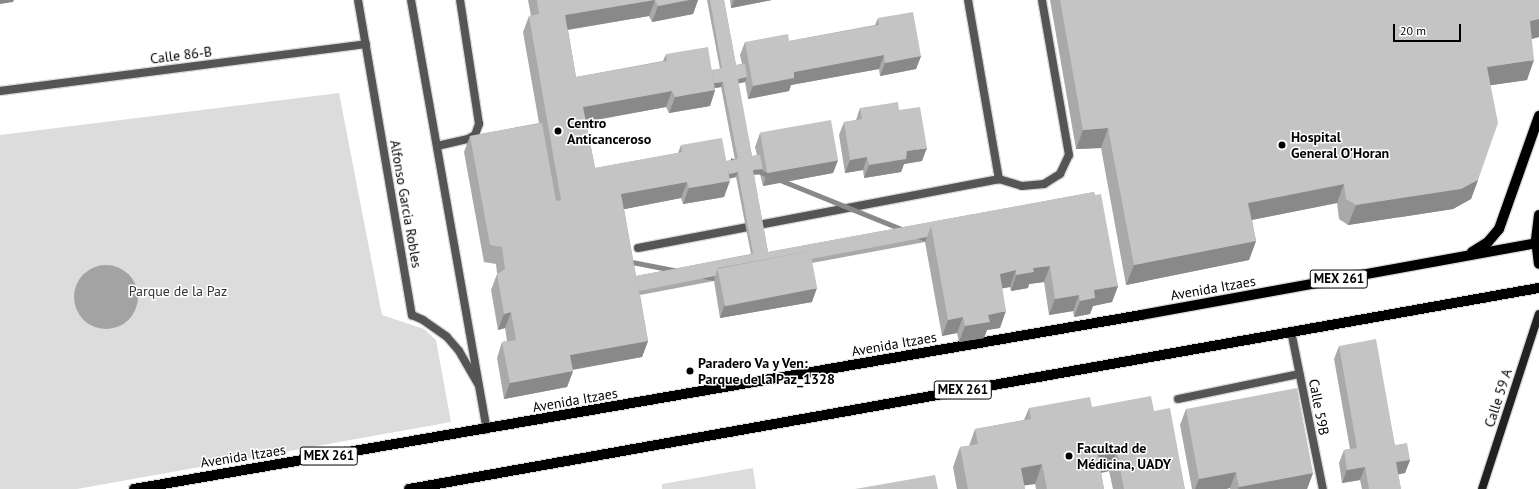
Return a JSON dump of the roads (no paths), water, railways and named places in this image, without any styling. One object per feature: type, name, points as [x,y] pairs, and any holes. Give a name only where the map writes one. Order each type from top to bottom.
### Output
[{"type":"main road","points":[[1467,256],[1488,242],[1499,229],[1539,116]]},
{"type":"main road","points":[[1539,215],[1536,232],[1539,264]]},
{"type":"main road","name":"Avenida Itzaes","points":[[134,489],[1210,303],[1538,243]]},
{"type":"main road","name":"MEX 261","points":[[409,489],[430,487],[1291,331],[1539,288]]},
{"type":"main road","name":"Calle 59 A","points":[[1482,489],[1539,314]]},
{"type":"main road","points":[[162,489],[172,482]]},
{"type":"street","name":"Alfonso Garcia Robles","points":[[358,0],[412,315],[423,320],[447,337],[459,350],[479,385]]},
{"type":"street","name":"Alfonso Garcia Robles","points":[[411,0],[487,429]]},
{"type":"street","points":[[437,146],[468,139],[475,135],[479,124],[460,0]]},
{"type":"street","points":[[968,0],[999,179]]},
{"type":"street","points":[[638,248],[999,179],[1022,186],[1044,184],[1060,174],[1068,155],[1042,0]]},
{"type":"street","name":"Calle 86-B","points":[[0,92],[366,44]]},
{"type":"street","name":"Calle 59B","points":[[1291,331],[1323,489]]},
{"type":"street","points":[[1178,399],[1299,374]]},
{"type":"place","name":"Centro Anticanceroso","points":[[558,131]]},
{"type":"place","name":"Hospital General O'Horan","points":[[1282,145]]},
{"type":"place","name":"Paradero Va y Ven: Parque de la Paz_1328","points":[[690,371]]},
{"type":"place","name":"Facultad de Médicina, UADY","points":[[1069,456]]},
{"type":"park label","name":"Parque de la Paz","points":[[178,291]]}]
